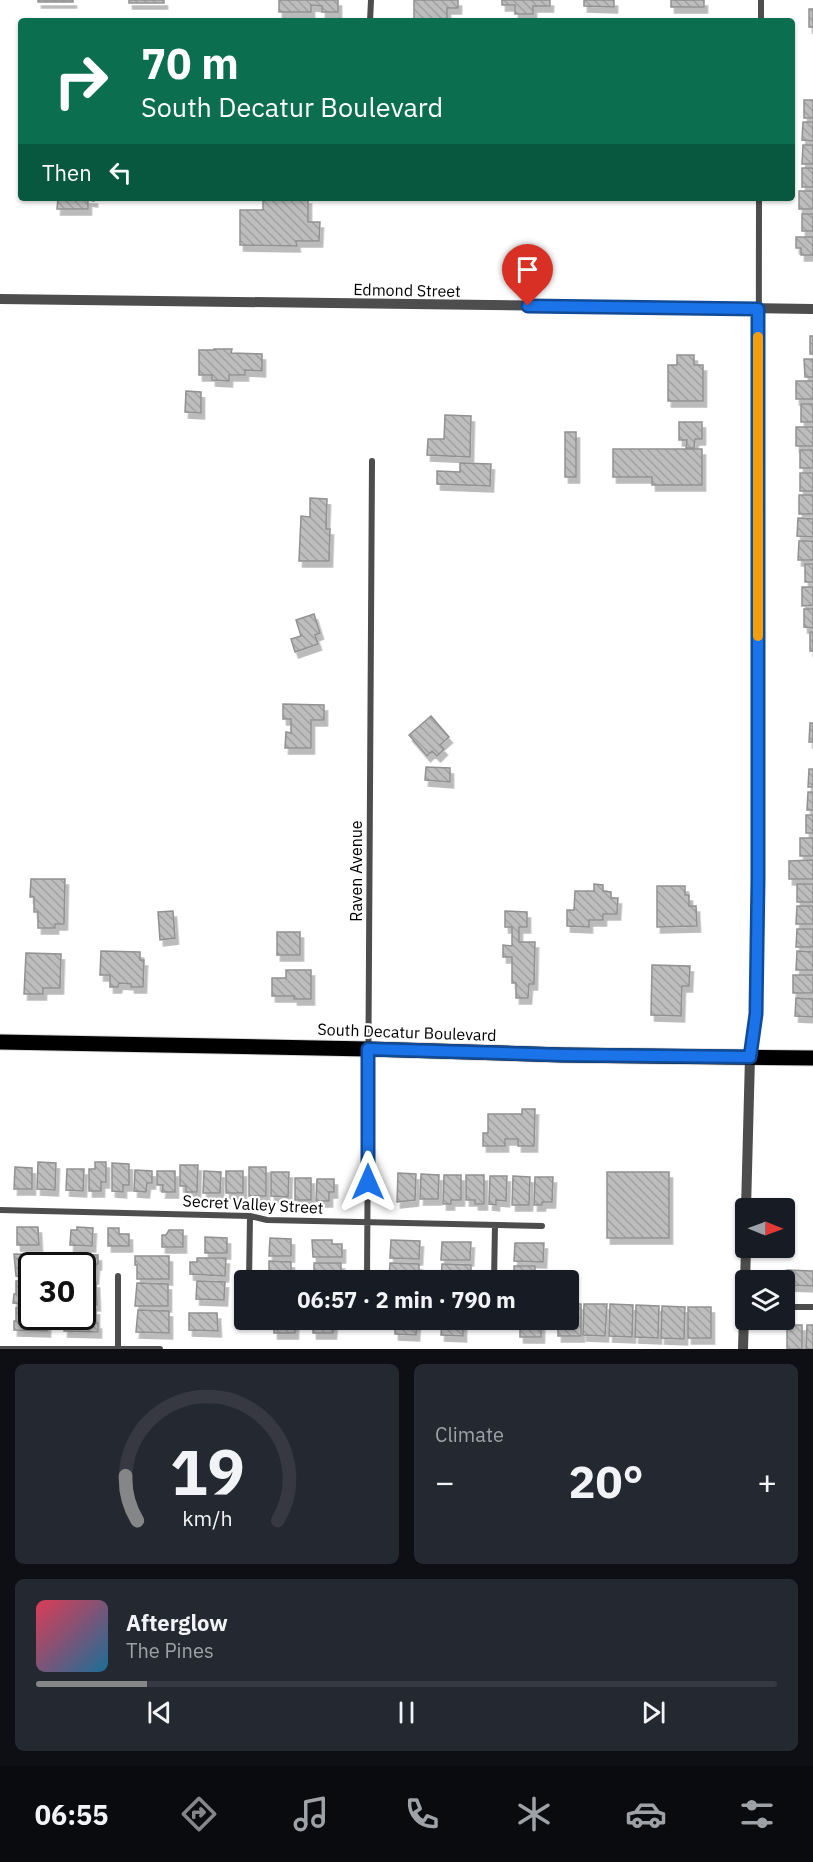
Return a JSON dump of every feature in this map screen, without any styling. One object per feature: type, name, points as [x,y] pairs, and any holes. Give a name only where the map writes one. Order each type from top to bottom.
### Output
[{"type":"main road","name":"South Decatur Boulevard","points":[[0,1042],[563,1055],[813,1058]]},
{"type":"street","points":[[370,18],[371,0]]},
{"type":"street","points":[[761,0],[761,18]]},
{"type":"street","points":[[746,1198],[750,1057],[756,1014],[758,878],[759,201]]},
{"type":"street","name":"Edmond Street","points":[[0,299],[813,309]]},
{"type":"street","name":"Raven Avenue","points":[[367,1270],[372,460]]},
{"type":"street","name":"Secret Valley Street","points":[[0,1210],[250,1216],[267,1220],[542,1226]]},
{"type":"street","points":[[249,1270],[250,1216]]},
{"type":"street","points":[[494,1270],[495,1225]]},
{"type":"street","points":[[118,1276],[118,1348]]},
{"type":"street","points":[[795,1307],[813,1307]]},
{"type":"street","points":[[743,1349],[744,1330]]},
{"type":"street","points":[[0,1349],[160,1349]]},
{"type":"building","points":[[38,0],[73,0],[73,2],[38,2]]},
{"type":"building","points":[[129,0],[164,0],[164,3],[129,3]]},
{"type":"building","points":[[279,0],[338,0],[338,12],[322,12],[322,6],[311,5],[311,12],[279,12]]},
{"type":"building","points":[[414,0],[458,0],[458,8],[447,8],[447,18],[414,18]]},
{"type":"building","points":[[502,0],[550,0],[550,6],[533,6],[533,14],[515,14],[515,5],[502,5]]},
{"type":"building","points":[[584,0],[614,0],[614,7],[584,6]]},
{"type":"building","points":[[671,0],[704,0],[704,7],[671,7]]},
{"type":"building","points":[[809,9],[813,9],[813,27],[809,27]]},
{"type":"building","points":[[804,100],[813,100],[813,118],[804,118]]},
{"type":"building","points":[[803,122],[813,122],[813,141],[802,140]]},
{"type":"building","points":[[803,145],[813,145],[813,164],[802,164]]},
{"type":"building","points":[[802,168],[813,168],[813,187],[802,187]]},
{"type":"building","points":[[799,191],[813,191],[813,209],[799,209]]},
{"type":"building","points":[[58,201],[88,201],[88,209],[57,209]]},
{"type":"building","points":[[263,201],[308,201],[308,222],[320,222],[319,241],[296,241],[297,246],[240,245],[240,210],[263,210]]},
{"type":"building","points":[[802,214],[813,214],[813,231],[802,231]]},
{"type":"building","points":[[796,237],[813,237],[813,255],[801,255],[801,248],[796,248]]},
{"type":"building","points":[[810,336],[813,336],[813,354],[810,354]]},
{"type":"building","points":[[232,349],[231,353],[262,354],[262,371],[245,370],[245,375],[229,375],[229,381],[212,380],[212,375],[199,375],[199,350]]},
{"type":"building","points":[[677,355],[694,355],[694,365],[703,365],[703,401],[668,401],[668,365],[677,365]]},
{"type":"building","points":[[804,359],[813,359],[813,377],[805,377]]},
{"type":"building","points":[[796,381],[813,381],[813,399],[796,399]]},
{"type":"building","points":[[186,391],[201,392],[201,413],[185,412]]},
{"type":"building","points":[[801,404],[813,404],[813,422],[801,422]]},
{"type":"building","points":[[445,415],[471,416],[470,457],[427,455],[428,439],[444,439]]},
{"type":"building","points":[[679,422],[702,422],[702,439],[695,439],[694,448],[686,448],[687,440],[679,440]]},
{"type":"building","points":[[796,427],[813,427],[813,446],[796,446]]},
{"type":"building","points":[[565,432],[576,432],[576,477],[565,477]]},
{"type":"building","points":[[613,449],[702,449],[702,485],[652,485],[652,477],[613,477]]},
{"type":"building","points":[[800,450],[813,450],[813,468],[800,468]]},
{"type":"building","points":[[460,463],[491,464],[490,486],[437,484],[437,471],[460,472]]},
{"type":"building","points":[[800,473],[813,473],[813,491],[800,491]]},
{"type":"building","points":[[799,495],[813,495],[813,514],[799,514]]},
{"type":"building","points":[[310,498],[327,499],[326,529],[330,529],[329,561],[299,561],[301,516],[310,517]]},
{"type":"building","points":[[798,518],[813,519],[813,537],[797,536]]},
{"type":"building","points":[[799,541],[813,541],[813,560],[798,560]]},
{"type":"building","points":[[805,564],[813,564],[813,582],[805,582]]},
{"type":"building","points":[[802,587],[813,587],[813,605],[802,606]]},
{"type":"building","points":[[804,609],[813,609],[813,628],[804,627]]},
{"type":"building","points":[[314,614],[320,633],[315,635],[318,644],[295,652],[291,639],[301,636],[296,620]]},
{"type":"building","points":[[810,632],[813,632],[813,651],[810,651]]},
{"type":"building","points":[[283,704],[324,705],[324,720],[311,720],[311,748],[285,748],[286,732],[291,733],[291,719],[283,719]]},
{"type":"building","points":[[431,716],[449,737],[440,745],[444,749],[437,756],[432,751],[427,756],[409,735]]},
{"type":"building","points":[[810,723],[813,723],[813,742],[809,742]]},
{"type":"building","points":[[426,767],[450,768],[450,782],[425,780]]},
{"type":"building","points":[[809,769],[813,769],[813,787],[808,787]]},
{"type":"building","points":[[808,792],[813,792],[813,810],[807,810]]},
{"type":"building","points":[[806,815],[813,815],[813,833],[806,833]]},
{"type":"building","points":[[800,838],[813,838],[813,856],[800,856]]},
{"type":"building","points":[[813,860],[813,879],[789,879],[789,861]]},
{"type":"building","points":[[31,879],[65,879],[64,924],[55,924],[55,928],[38,928],[38,912],[34,912],[34,897],[30,897]]},
{"type":"building","points":[[594,884],[603,885],[603,891],[611,892],[611,898],[618,898],[617,914],[603,914],[603,920],[589,920],[589,927],[567,926],[567,910],[574,910],[575,891],[594,891]]},
{"type":"building","points":[[797,884],[813,884],[813,902],[797,902]]},
{"type":"building","points":[[657,886],[685,886],[685,895],[689,895],[689,906],[696,906],[697,926],[657,927]]},
{"type":"building","points":[[797,906],[813,906],[813,924],[796,924]]},
{"type":"building","points":[[173,911],[175,938],[160,940],[158,912]]},
{"type":"building","points":[[505,911],[527,912],[527,927],[519,927],[519,942],[535,942],[534,984],[529,984],[528,998],[516,998],[516,983],[512,983],[512,957],[503,957],[503,945],[512,946],[512,927],[505,927]]},
{"type":"building","points":[[797,929],[813,929],[813,947],[796,947]]},
{"type":"building","points":[[277,932],[300,932],[300,955],[277,955]]},
{"type":"building","points":[[101,951],[140,952],[140,960],[144,960],[143,987],[131,987],[131,984],[119,983],[118,987],[110,987],[110,975],[100,975]]},
{"type":"building","points":[[797,951],[813,952],[813,970],[796,970]]},
{"type":"building","points":[[26,953],[61,954],[60,988],[43,988],[43,994],[24,994]]},
{"type":"building","points":[[652,965],[690,966],[689,986],[682,986],[681,1016],[651,1015]]},
{"type":"building","points":[[286,970],[311,970],[311,999],[272,996],[272,978],[286,978]]},
{"type":"building","points":[[793,975],[813,975],[813,993],[793,993]]},
{"type":"building","points":[[796,998],[813,999],[813,1017],[795,1016]]},
{"type":"building","points":[[522,1109],[535,1109],[534,1146],[518,1146],[518,1139],[505,1139],[505,1146],[483,1146],[483,1133],[488,1133],[488,1114],[522,1114]]},
{"type":"building","points":[[38,1162],[56,1163],[55,1190],[37,1189]]},
{"type":"building","points":[[95,1162],[106,1162],[106,1182],[101,1182],[101,1191],[89,1191],[89,1169],[95,1169]]},
{"type":"building","points":[[112,1163],[129,1164],[129,1185],[123,1185],[123,1192],[112,1191]]},
{"type":"building","points":[[180,1165],[198,1165],[197,1192],[186,1192],[186,1186],[180,1186]]},
{"type":"building","points":[[15,1167],[32,1168],[32,1189],[14,1189]]},
{"type":"building","points":[[249,1167],[266,1167],[266,1196],[249,1196]]},
{"type":"building","points":[[67,1169],[84,1169],[83,1191],[66,1190]]},
{"type":"building","points":[[135,1170],[152,1171],[152,1183],[147,1183],[146,1192],[134,1191]]},
{"type":"building","points":[[157,1171],[175,1171],[175,1192],[162,1192],[163,1185],[157,1185]]},
{"type":"building","points":[[204,1171],[221,1172],[220,1193],[203,1193]]},
{"type":"building","points":[[226,1171],[243,1171],[243,1193],[226,1193]]},
{"type":"building","points":[[271,1172],[289,1172],[288,1197],[271,1196]]},
{"type":"building","points":[[607,1172],[669,1172],[669,1238],[607,1238]]},
{"type":"building","points":[[398,1173],[416,1174],[415,1200],[397,1202]]},
{"type":"building","points":[[421,1174],[439,1175],[438,1199],[420,1199]]},
{"type":"building","points":[[444,1175],[461,1175],[461,1200],[451,1200],[451,1204],[443,1204]]},
{"type":"building","points":[[466,1175],[484,1175],[484,1204],[475,1204],[475,1200],[466,1200]]},
{"type":"building","points":[[490,1176],[507,1176],[506,1201],[496,1200],[496,1205],[489,1204]]},
{"type":"building","points":[[513,1176],[530,1177],[529,1205],[512,1205]]},
{"type":"building","points":[[535,1177],[553,1177],[552,1202],[534,1205]]},
{"type":"building","points":[[295,1178],[311,1178],[311,1200],[295,1200]]},
{"type":"building","points":[[317,1179],[334,1179],[334,1192],[329,1192],[329,1201],[316,1201]]},
{"type":"building","points":[[17,1227],[38,1227],[39,1245],[17,1245]]},
{"type":"building","points":[[77,1227],[93,1228],[92,1246],[70,1245],[71,1230],[77,1230]]},
{"type":"building","points":[[108,1228],[119,1228],[119,1234],[129,1234],[129,1246],[108,1246]]},
{"type":"building","points":[[169,1230],[183,1230],[183,1247],[162,1247],[162,1235],[166,1235]]},
{"type":"building","points":[[205,1237],[227,1238],[227,1253],[205,1253]]},
{"type":"building","points":[[270,1238],[291,1239],[291,1256],[269,1256]]},
{"type":"building","points":[[312,1240],[332,1240],[332,1244],[342,1244],[342,1257],[313,1257]]},
{"type":"building","points":[[391,1240],[420,1241],[419,1259],[390,1258]]},
{"type":"building","points":[[442,1242],[471,1242],[470,1260],[441,1260]]},
{"type":"building","points":[[515,1243],[544,1243],[543,1262],[514,1261]]},
{"type":"building","points":[[14,1254],[18,1254],[18,1276],[16,1276]]},
{"type":"building","points":[[135,1256],[169,1256],[169,1279],[137,1279]]},
{"type":"building","points":[[197,1258],[226,1258],[225,1276],[190,1274],[190,1262],[197,1262]]},
{"type":"building","points":[[269,1261],[291,1262],[291,1270],[269,1270]]},
{"type":"building","points":[[314,1263],[341,1263],[341,1270],[314,1270]]},
{"type":"building","points":[[390,1263],[419,1264],[419,1270],[390,1270]]},
{"type":"building","points":[[442,1264],[471,1265],[471,1270],[442,1270]]},
{"type":"building","points":[[514,1266],[535,1266],[535,1270],[514,1270]]},
{"type":"building","points":[[795,1270],[813,1271],[813,1286],[795,1285]]},
{"type":"building","points":[[16,1281],[18,1281],[18,1303],[13,1303],[14,1294],[16,1294]]},
{"type":"building","points":[[197,1281],[225,1282],[224,1300],[196,1299]]},
{"type":"building","points":[[137,1283],[168,1284],[168,1306],[135,1306]]},
{"type":"building","points":[[579,1304],[581,1304],[581,1336],[558,1336],[558,1330],[579,1330]]},
{"type":"building","points":[[584,1304],[607,1304],[605,1336],[583,1335]]},
{"type":"building","points":[[610,1304],[633,1305],[632,1337],[609,1336]]},
{"type":"building","points":[[636,1305],[659,1306],[658,1338],[635,1337]]},
{"type":"building","points":[[662,1306],[685,1307],[684,1339],[661,1338]]},
{"type":"building","points":[[688,1307],[711,1307],[711,1338],[688,1338]]},
{"type":"building","points":[[16,1308],[18,1308],[18,1330],[47,1331],[14,1330],[14,1321],[16,1321]]},
{"type":"building","points":[[138,1310],[169,1311],[169,1333],[136,1332]]},
{"type":"building","points":[[189,1313],[217,1313],[218,1331],[189,1330]]},
{"type":"building","points":[[96,1323],[98,1323],[98,1332],[64,1331],[96,1330]]},
{"type":"building","points":[[795,1325],[802,1325],[802,1349],[787,1349],[787,1330],[795,1330]]},
{"type":"building","points":[[807,1325],[813,1325],[813,1349],[806,1349]]},
{"type":"building","points":[[274,1330],[295,1330],[295,1333],[274,1333]]},
{"type":"building","points":[[313,1330],[333,1330],[333,1333],[313,1333]]},
{"type":"building","points":[[395,1330],[416,1330],[416,1335],[395,1334]]},
{"type":"building","points":[[441,1330],[463,1330],[463,1336],[441,1335]]},
{"type":"building","points":[[520,1330],[541,1330],[541,1337],[520,1337]]},
{"type":"slow traffic","points":[[758,337],[758,636]]},
{"type":"route","points":[[368,1182],[368,1049],[563,1055],[750,1057],[756,1014],[758,878],[758,309],[528,306]]}]
